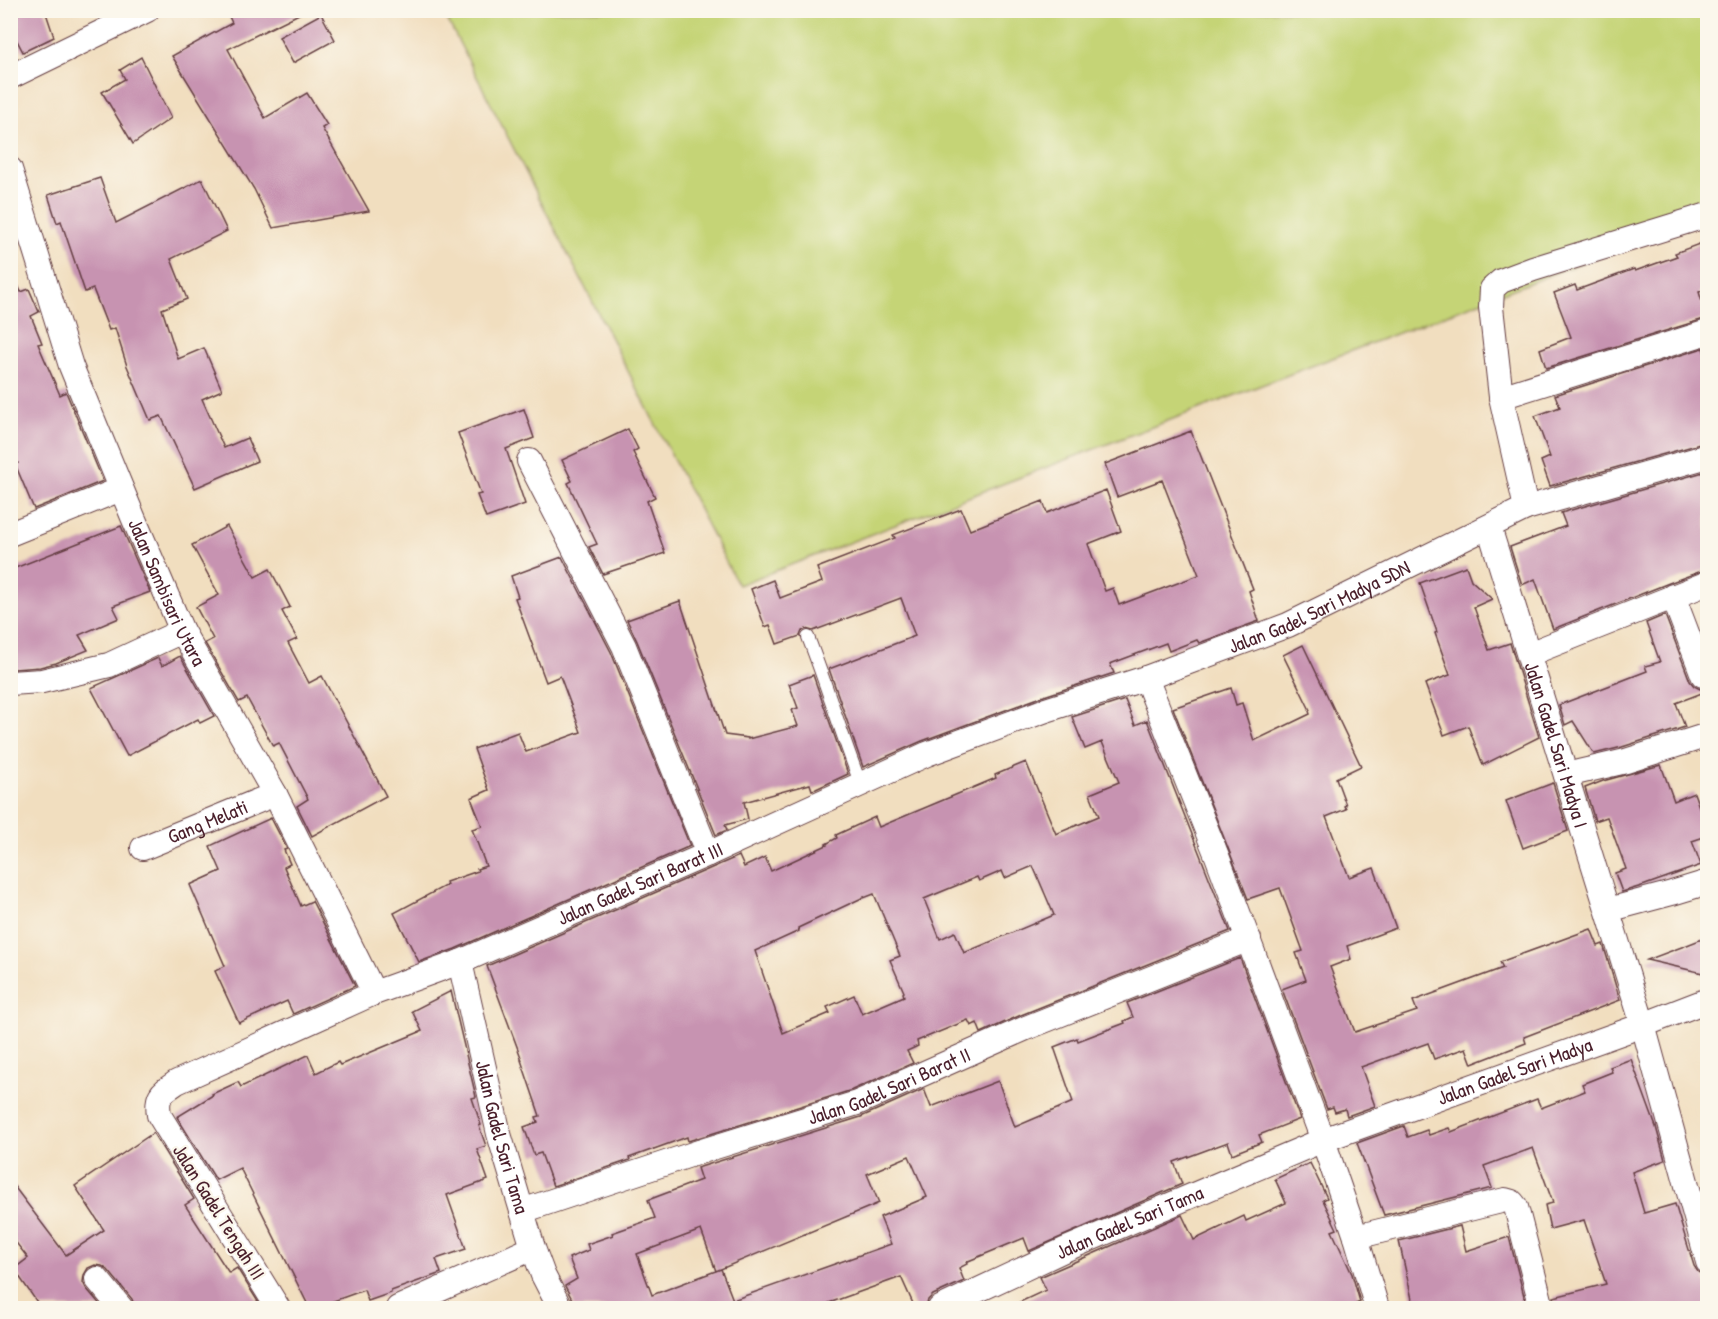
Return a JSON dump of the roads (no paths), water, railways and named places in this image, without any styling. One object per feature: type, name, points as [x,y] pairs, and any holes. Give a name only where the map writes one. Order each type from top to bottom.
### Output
[{"type":"street","points":[[10,77],[147,10]]},
{"type":"street","name":"Jalan Sambisari Utara","points":[[10,169],[71,366],[182,631],[275,794],[374,993]]},
{"type":"street","points":[[1526,508],[1501,396],[1491,307],[1492,289],[1501,281],[1533,269],[1707,215]]},
{"type":"street","points":[[1501,396],[1707,332]]},
{"type":"street","points":[[1489,527],[1526,508],[1707,456]]},
{"type":"street","points":[[529,461],[624,646],[708,854]]},
{"type":"street","points":[[10,534],[121,489]]},
{"type":"street","name":"Jalan Gadel Sari Madya I","points":[[1489,527],[1643,1025],[1707,1262]]},
{"type":"street","name":"Jalan Gadel Sari Madya SDN","points":[[1146,678],[1288,625],[1489,527]]},
{"type":"street","points":[[1529,654],[1707,583]]},
{"type":"street","points":[[1673,596],[1703,675]]},
{"type":"street","points":[[10,683],[42,681],[109,664],[182,631]]},
{"type":"street","points":[[1146,678],[1218,856],[1323,1140],[1377,1308]]},
{"type":"street","name":"Jalan Gadel Sari Barat III","points":[[159,1115],[157,1102],[162,1092],[177,1082],[374,993],[460,962],[708,854],[938,750],[1046,710],[1146,678]]},
{"type":"street","points":[[1566,775],[1626,761],[1707,735]]},
{"type":"street","name":"Gang Melati","points":[[143,848],[275,794]]},
{"type":"street","points":[[1608,910],[1707,882]]},
{"type":"street","name":"Jalan Gadel Sari Barat II","points":[[522,1211],[857,1102],[1026,1028],[1249,939]]},
{"type":"street","name":"Jalan Gadel Sari Tama","points":[[460,962],[499,1134],[533,1248],[543,1275],[560,1308]]},
{"type":"street","name":"Jalan Gadel Sari Madya","points":[[1323,1140],[1707,1000]]},
{"type":"street","name":"Jalan Gadel Tengah III","points":[[159,1115],[278,1308]]},
{"type":"street","name":"Jalan Gadel Sari Tama","points":[[940,1308],[1064,1250],[1323,1140]]},
{"type":"street","points":[[1356,1237],[1505,1200],[1512,1202],[1516,1207],[1542,1308]]},
{"type":"street","points":[[398,1308],[533,1248]]},
{"type":"street","points":[[97,1278],[121,1308]]},
{"type":"lane","points":[[808,637],[861,784]]}]
